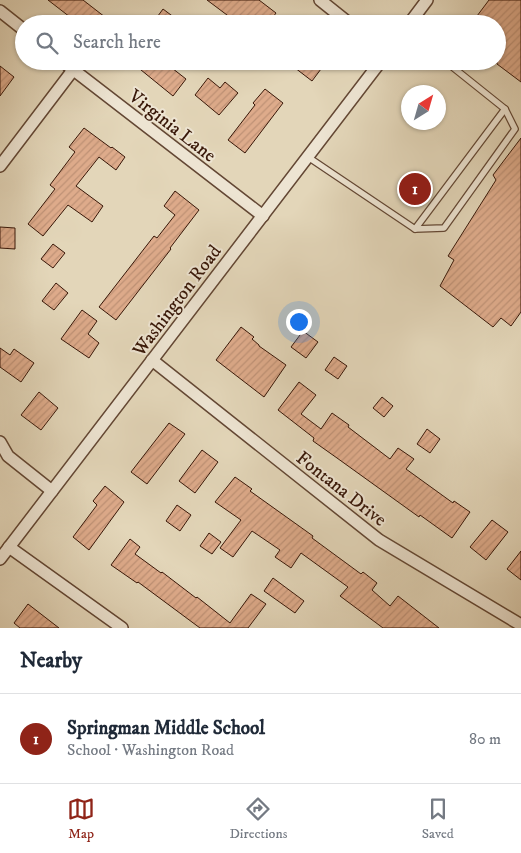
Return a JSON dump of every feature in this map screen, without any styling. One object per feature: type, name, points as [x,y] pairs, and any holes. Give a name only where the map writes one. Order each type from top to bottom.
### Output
[{"type":"street","points":[[320,0],[339,15]]},
{"type":"street","points":[[416,15],[427,0]]},
{"type":"street","points":[[0,11],[15,23]]},
{"type":"street","points":[[0,166],[73,70]]},
{"type":"street","name":"Virginia Lane","points":[[73,70],[262,216]]},
{"type":"street","name":"Washington Road","points":[[0,559],[374,70]]},
{"type":"street","name":"Fontana Drive","points":[[152,360],[379,540],[521,625]]},
{"type":"street","points":[[0,442],[8,456],[52,491]]},
{"type":"street","points":[[9,547],[122,628]]},
{"type":"lane","points":[[308,157],[415,229],[444,228],[515,130],[505,109],[456,70]]},
{"type":"lane","points":[[415,229],[505,109]]},
{"type":"building","points":[[48,0],[83,0],[102,15],[67,15]]},
{"type":"building","points":[[207,0],[259,0],[276,13],[275,15],[227,15]]},
{"type":"building","points":[[489,0],[521,0],[521,82],[505,70],[506,15],[478,15]]},
{"type":"building","points":[[163,9],[171,15],[159,15]]},
{"type":"building","points":[[0,66],[14,77],[0,96]]},
{"type":"building","points":[[141,70],[174,70],[186,79],[173,96]]},
{"type":"building","points":[[298,70],[320,70],[312,81]]},
{"type":"building","points":[[208,78],[220,88],[225,82],[238,93],[219,115],[195,95]]},
{"type":"building","points":[[265,89],[283,103],[245,153],[228,140]]},
{"type":"building","points":[[84,128],[125,157],[116,170],[99,157],[76,186],[103,206],[92,222],[68,205],[43,236],[28,224],[55,189],[50,185],[75,152],[69,147]]},
{"type":"building","points":[[521,138],[521,312],[511,326],[501,318],[493,327],[440,286],[454,260],[448,256],[496,180],[493,175]]},
{"type":"building","points":[[175,191],[199,210],[116,320],[99,307],[154,236],[157,238],[175,215],[164,206]]},
{"type":"building","points":[[0,227],[15,228],[15,249],[0,248]]},
{"type":"building","points":[[53,244],[65,253],[53,268],[41,259]]},
{"type":"building","points":[[56,283],[68,293],[54,310],[42,301]]},
{"type":"building","points":[[82,310],[97,321],[88,334],[99,343],[89,358],[61,339]]},
{"type":"building","points":[[241,327],[254,337],[252,339],[259,346],[286,365],[264,397],[216,360]]},
{"type":"building","points":[[303,331],[318,342],[306,358],[291,347]]},
{"type":"building","points":[[0,348],[10,355],[14,349],[34,363],[21,382],[0,367]]},
{"type":"building","points":[[334,357],[347,366],[338,379],[325,370]]},
{"type":"building","points":[[299,382],[316,395],[301,414],[321,429],[332,413],[390,459],[398,448],[414,459],[406,469],[453,503],[454,501],[470,512],[452,538],[420,515],[419,517],[313,441],[314,438],[278,410]]},
{"type":"building","points":[[39,392],[58,408],[41,430],[21,415]]},
{"type":"building","points":[[382,397],[393,406],[384,417],[373,408]]},
{"type":"building","points":[[169,423],[185,434],[147,484],[131,472]]},
{"type":"building","points":[[427,429],[440,439],[430,453],[417,444]]},
{"type":"building","points":[[202,450],[218,462],[195,493],[179,481]]},
{"type":"building","points":[[235,477],[252,489],[250,491],[313,536],[312,538],[361,574],[363,572],[377,583],[372,590],[390,606],[398,596],[439,628],[383,628],[340,596],[348,587],[301,553],[291,568],[275,557],[280,550],[252,531],[233,557],[220,548],[241,520],[215,502]]},
{"type":"building","points":[[105,486],[124,502],[89,550],[73,537],[97,505],[93,501]]},
{"type":"building","points":[[177,505],[191,515],[180,531],[166,521]]},
{"type":"building","points":[[492,520],[508,532],[486,560],[470,547]]},
{"type":"building","points":[[209,533],[221,542],[212,554],[200,546]]},
{"type":"building","points":[[130,539],[140,547],[135,554],[197,597],[230,623],[251,594],[266,604],[248,628],[200,628],[138,582],[111,565]]},
{"type":"building","points":[[521,551],[521,580],[507,569]]},
{"type":"building","points":[[273,578],[304,601],[295,613],[264,591]]},
{"type":"building","points":[[28,604],[59,628],[20,628],[14,623]]},
{"type":"place","name":"Springman Middle School","points":[[415,189]]}]
